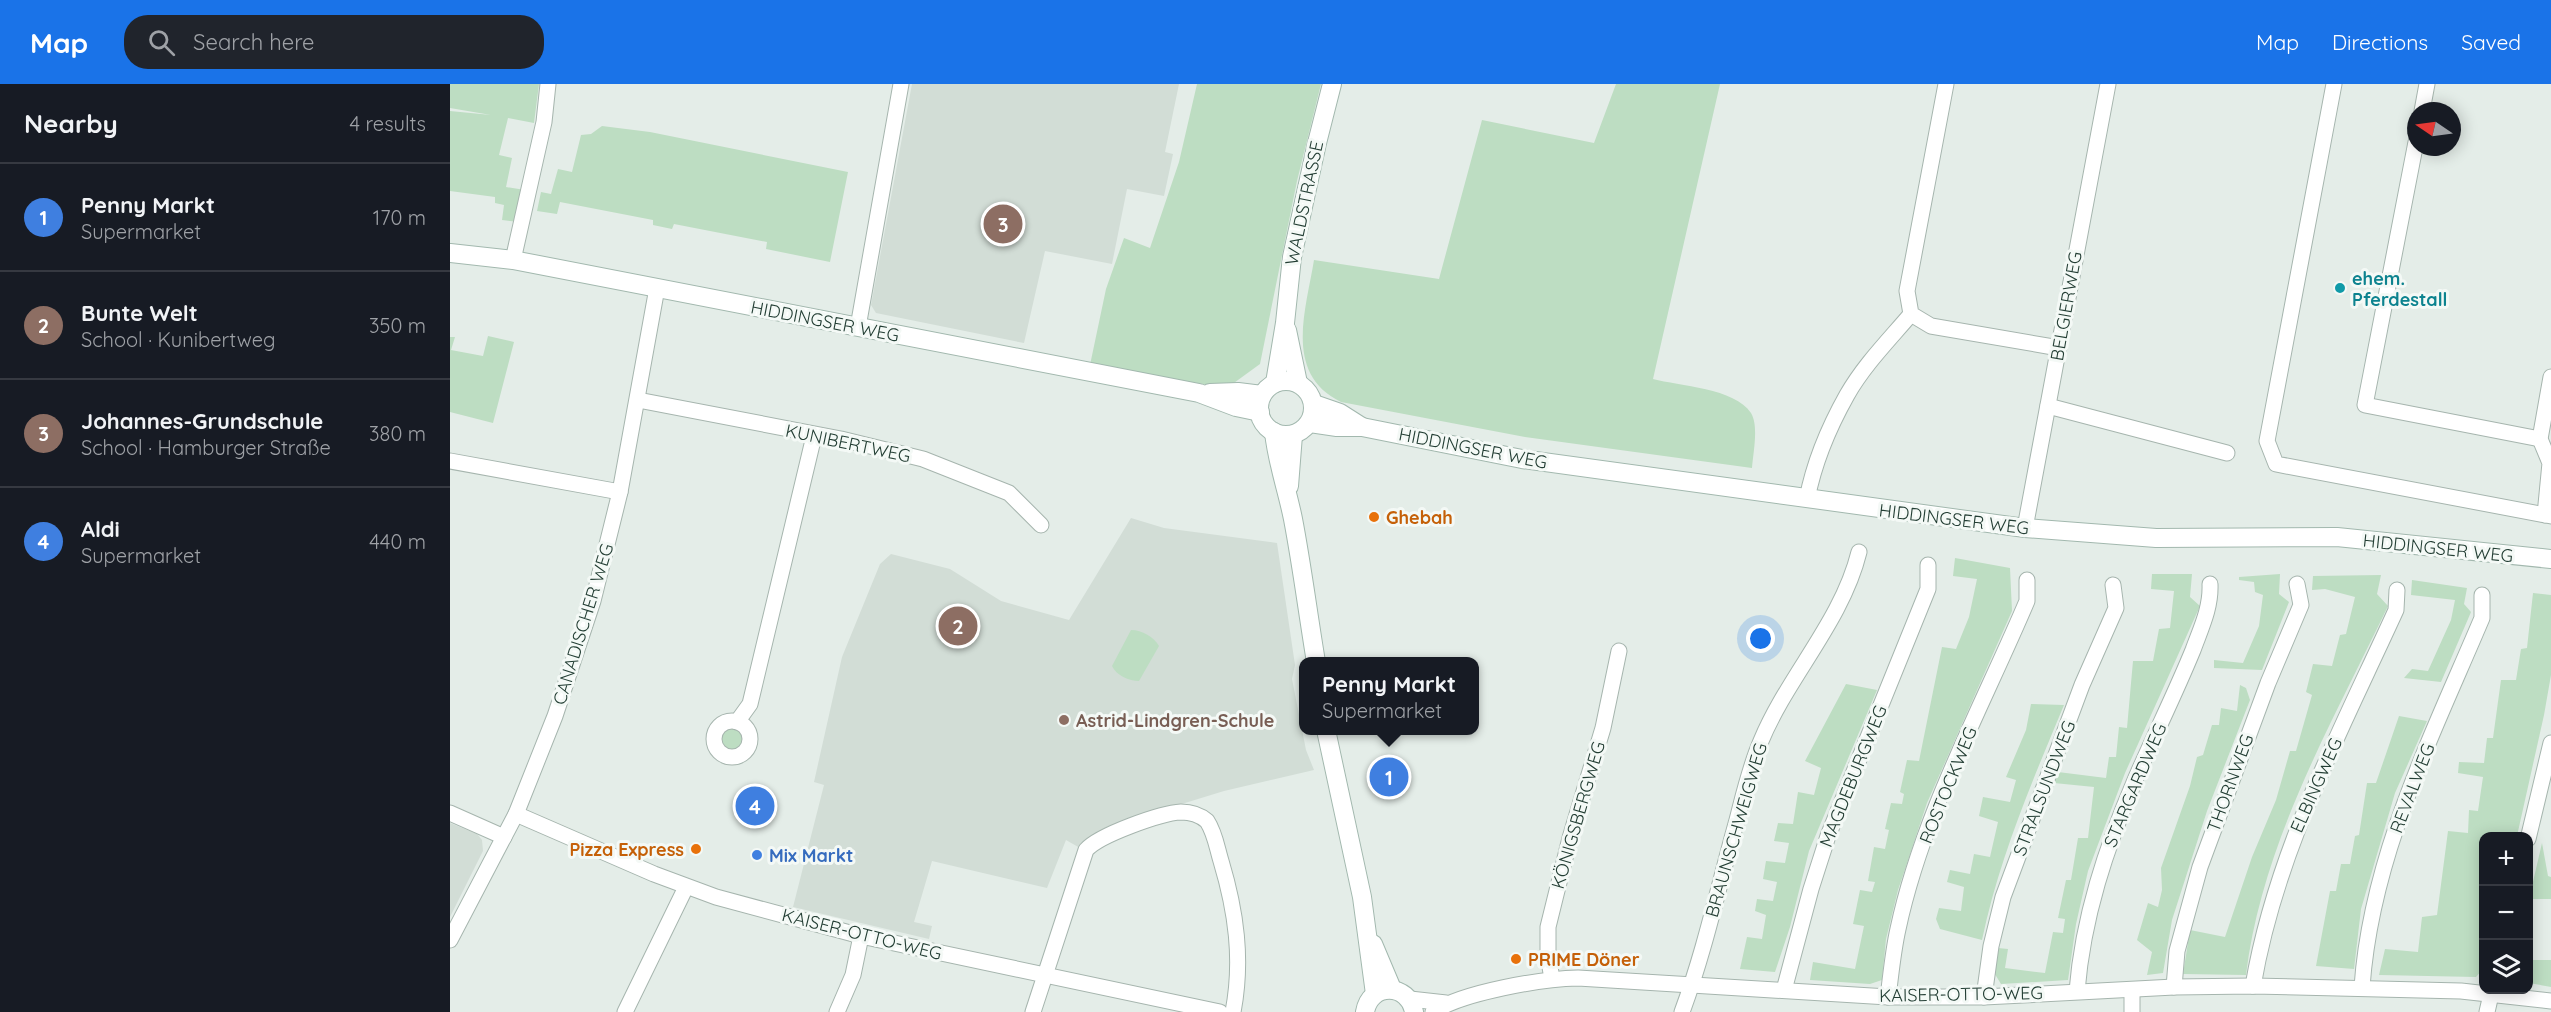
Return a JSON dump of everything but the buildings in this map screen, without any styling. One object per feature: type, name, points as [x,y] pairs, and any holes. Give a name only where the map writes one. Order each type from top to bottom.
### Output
[{"type":"main road","name":"WALDSTRASSE","points":[[1266,397],[1285,323],[1292,257],[1332,84]]},
{"type":"main road","name":"HIDDINGSER WEG","points":[[450,253],[513,260],[1199,393],[1238,392],[1266,397]]},
{"type":"main road","name":"WALDSTRASSE","points":[[1285,323],[1298,383]]},
{"type":"main road","points":[[1291,381],[1298,383],[1305,388],[1314,404],[1310,423],[1293,435],[1274,432],[1262,420],[1266,397],[1291,381]]},
{"type":"main road","name":"HIDDINGSER WEG","points":[[1314,404],[1340,413],[1362,427]]},
{"type":"main road","name":"HIDDINGSER WEG","points":[[1310,423],[1337,427],[1362,427],[1521,459],[2025,528],[2157,538],[2337,537],[2551,559]]},
{"type":"main road","points":[[1274,432],[1276,459],[1288,494],[1315,657]]},
{"type":"main road","points":[[1288,494],[1293,435]]},
{"type":"main road","points":[[1327,735],[1349,831],[1368,934],[1372,1003],[1399,991],[1412,1006]]},
{"type":"street","points":[[513,260],[544,122],[548,84]]},
{"type":"street","points":[[858,327],[901,84]]},
{"type":"street","points":[[1946,84],[1907,291],[1911,314],[1931,326],[2059,348]]},
{"type":"street","name":"BELGIERWEG","points":[[2025,528],[2066,320],[2108,84]]},
{"type":"street","points":[[2334,84],[2267,441],[2276,464],[2548,515],[2550,463],[2540,439],[2551,376]]},
{"type":"street","points":[[2424,102],[2427,84]]},
{"type":"street","points":[[2413,156],[2366,405],[2540,439]]},
{"type":"street","name":"CANADISCHER WEG","points":[[450,940],[516,814],[555,716],[593,601],[620,492],[657,288]]},
{"type":"street","points":[[1807,499],[1814,468],[1847,395],[1863,371],[1911,314]]},
{"type":"street","name":"KUNIBERTWEG","points":[[638,400],[814,436],[841,439],[923,459],[1009,493],[1041,525]]},
{"type":"street","points":[[2048,406],[2227,453]]},
{"type":"street","points":[[737,722],[750,704],[814,436]]},
{"type":"street","points":[[450,461],[620,492]]},
{"type":"street","name":"BRAUNSCHWEIGWEG","points":[[1682,1012],[1692,985],[1749,774],[1761,741],[1821,636],[1852,576],[1859,552]]},
{"type":"street","name":"MAGDEBURGWEG","points":[[1784,990],[1823,852],[1928,589],[1928,565]]},
{"type":"street","name":"ROSTOCKWEG","points":[[1888,997],[1898,930],[1914,870],[1939,803],[2027,602],[2027,580]]},
{"type":"street","name":"STARGARDWEG","points":[[2077,991],[2080,955],[2102,866],[2135,780],[2185,670],[2209,609],[2210,584]]},
{"type":"street","name":"THORNWEG","points":[[2174,987],[2180,939],[2200,867],[2260,704],[2301,605],[2297,584]]},
{"type":"street","name":"STRALSUNDWEG","points":[[1984,997],[1991,946],[2003,897],[2082,685],[2116,608],[2113,585]]},
{"type":"street","name":"ELBINGWEG","points":[[2253,986],[2265,925],[2289,847],[2319,775],[2396,610],[2397,590]]},
{"type":"street","name":"REVALWEG","points":[[2362,987],[2373,906],[2383,871],[2418,769],[2482,618],[2482,595]]},
{"type":"street","name":"KÖNIGSBERGWEG","points":[[1552,979],[1547,947],[1548,927],[1559,879],[1603,728],[1619,651]]},
{"type":"street","points":[[2531,832],[2551,743]]},
{"type":"street","points":[[450,813],[504,837]]},
{"type":"street","points":[[1034,1012],[1083,856],[1089,847],[1110,834],[1171,814],[1193,813],[1203,818],[1210,826],[1233,902],[1239,971],[1233,1012]]},
{"type":"street","name":"KAISER-OTTO-WEG","points":[[516,814],[686,887],[716,897],[861,936],[1220,1012]]},
{"type":"street","points":[[626,1012],[686,887]]},
{"type":"street","points":[[837,1012],[853,975],[861,936]]},
{"type":"street","name":"KAISER-OTTO-WEG","points":[[1412,1006],[1440,1008],[1552,979],[1600,978],[1888,997],[1984,997],[2174,987],[2253,986],[2479,991]]},
{"type":"street","points":[[2132,991],[2132,1012]]},
{"type":"street","points":[[2487,1012],[2491,994]]},
{"type":"street","name":"KAISER-OTTO-WEG","points":[[2510,994],[2551,1001]]},
{"type":"shaded area","points":[[912,84],[1179,84],[1165,152],[1173,154],[1164,196],[1127,189],[1112,264],[1045,251],[1024,343],[876,313],[871,305]]},
{"type":"shaded area","name":"Astrid-Lindgren-Schule","points":[[1131,518],[1164,528],[1277,543],[1295,665],[1292,679],[1299,714],[1299,735],[1303,735],[1314,770],[1224,791],[1107,827],[1094,834],[1080,848],[1066,840],[1047,888],[932,861],[914,922],[932,926],[929,939],[793,907],[824,785],[814,782],[842,657],[880,564],[891,554],[950,569],[1001,601],[1069,620]]},
{"type":"shaded area","points":[[450,823],[477,834],[482,840],[483,851],[450,917]]},
{"type":"green space","points":[[450,84],[539,84],[534,123],[508,118],[499,155],[512,158],[506,187],[525,190],[518,222],[502,220],[504,205],[495,203],[495,197],[450,191],[450,111],[491,115],[450,108]]},
{"type":"green space","points":[[1197,84],[1321,84],[1297,181],[1260,364],[1227,388],[1090,365],[1106,289],[1124,238],[1150,248],[1179,162]]},
{"type":"green space","points":[[1616,84],[1720,84],[1653,379],[1720,393],[1743,405],[1751,413],[1755,425],[1752,468],[1525,437],[1341,402],[1323,390],[1311,375],[1305,358],[1303,339],[1314,260],[1439,279],[1482,120],[1594,143]]},
{"type":"green space","points":[[602,126],[650,132],[848,172],[830,262],[766,249],[767,242],[674,224],[672,229],[653,225],[653,220],[560,202],[557,214],[537,211],[541,192],[551,194],[558,169],[572,172],[581,135],[591,134]]},
{"type":"green space","points":[[488,336],[514,342],[493,423],[450,412],[450,337],[455,337],[451,350],[483,356]]},
{"type":"green space","points":[[1955,558],[2010,568],[2012,611],[1927,803],[1898,890],[1886,939],[1882,980],[1870,984],[1810,980],[1813,962],[1855,969],[1864,926],[1853,924],[1860,890],[1872,892],[1875,882],[1868,881],[1874,847],[1885,849],[1889,830],[1885,829],[1891,803],[1902,804],[1904,794],[1900,792],[1907,760],[1919,761],[1942,647],[1956,649],[1969,617],[1977,579],[1953,576]]},
{"type":"green space","points":[[2152,574],[2192,574],[2190,597],[2200,606],[2125,773],[2088,871],[2076,924],[2068,980],[2001,984],[1993,971],[1998,948],[2008,949],[2005,968],[2045,973],[2053,932],[2063,933],[2065,919],[2058,918],[2066,880],[2071,880],[2078,838],[2088,838],[2094,787],[2054,783],[2058,772],[2106,778],[2109,757],[2116,757],[2119,727],[2127,728],[2133,661],[2153,661],[2159,629],[2170,628],[2174,591],[2151,589]]},
{"type":"green space","points":[[2280,574],[2279,594],[2289,602],[2262,670],[2214,668],[2214,660],[2243,663],[2259,626],[2263,595],[2255,592],[2254,582],[2239,580],[2239,577]]},
{"type":"green space","points":[[2381,575],[2377,594],[2388,606],[2322,740],[2283,832],[2254,926],[2246,975],[2183,974],[2190,930],[2225,937],[2252,857],[2276,800],[2290,751],[2296,751],[2312,695],[2306,692],[2313,664],[2332,666],[2340,635],[2346,634],[2355,597],[2325,589],[2312,590],[2313,576]]},
{"type":"green space","points":[[2412,580],[2467,588],[2464,604],[2471,612],[2441,682],[2404,678],[2412,669],[2428,671],[2451,620],[2455,600],[2411,595]]},
{"type":"green space","points":[[2533,593],[2551,595],[2551,675],[2518,832],[2479,832],[2479,974],[2476,977],[2379,975],[2385,949],[2418,952],[2422,917],[2437,915],[2448,831],[2468,833],[2469,810],[2478,811],[2483,777],[2458,773],[2459,762],[2484,763],[2487,738],[2493,738],[2501,680],[2516,680],[2521,649],[2527,648]]},
{"type":"green space","points":[[1131,630],[1147,635],[1159,646],[1139,681],[1123,677],[1112,666]]},
{"type":"green space","points":[[1846,684],[1877,690],[1809,851],[1790,927],[1775,972],[1740,969],[1747,937],[1762,939],[1766,915],[1755,911],[1757,899],[1773,901],[1777,882],[1763,879],[1766,861],[1785,863],[1789,843],[1774,841],[1778,823],[1793,824],[1798,792],[1814,795],[1821,768],[1805,761]]},
{"type":"green space","points":[[2240,685],[2246,688],[2250,700],[2207,811],[2172,920],[2163,973],[2147,975],[2152,952],[2137,940],[2148,903],[2158,907],[2162,890],[2161,868],[2190,786],[2197,757],[2203,755],[2212,725],[2219,725],[2221,708],[2237,711]]},
{"type":"green space","points":[[2031,704],[2064,705],[2007,850],[1982,940],[1940,929],[1936,919],[1939,908],[1961,911],[1964,887],[1947,882],[1950,870],[1970,874],[1974,854],[1990,857],[1998,822],[1979,816],[1983,797],[2010,802],[2016,780],[2006,777],[2026,730]]},
{"type":"green space","points":[[2399,716],[2427,721],[2395,793],[2361,909],[2354,969],[2316,966],[2330,891],[2336,891],[2341,864],[2350,864],[2355,836],[2359,835],[2367,783],[2376,783]]},
{"type":"green space","points":[[732,726],[741,730],[745,739],[741,748],[732,752],[723,748],[719,739],[723,730]]},
{"type":"green space","points":[[2542,843],[2548,876],[2551,877],[2551,899],[2533,899],[2533,882]]},
{"type":"green space","points":[[2533,960],[2551,960],[2551,987],[2533,984]]},
{"type":"place","name":"Johannes-Grundschule","points":[[1003,224]]},
{"type":"place","name":"ehem. Pferdestall","points":[[2340,288]]},
{"type":"place","name":"Ghebah","points":[[1374,517]]},
{"type":"place","name":"Bunte Welt","points":[[958,626]]},
{"type":"place","name":"Astrid-Lindgren-Schule","points":[[1064,720]]},
{"type":"place","name":"Penny Markt","points":[[1389,777]]},
{"type":"place","name":"Aldi","points":[[755,806]]},
{"type":"place","name":"Pizza Express","points":[[696,849]]},
{"type":"place","name":"Mix Markt","points":[[757,855]]},
{"type":"place","name":"PRIME Döner","points":[[1516,959]]}]
